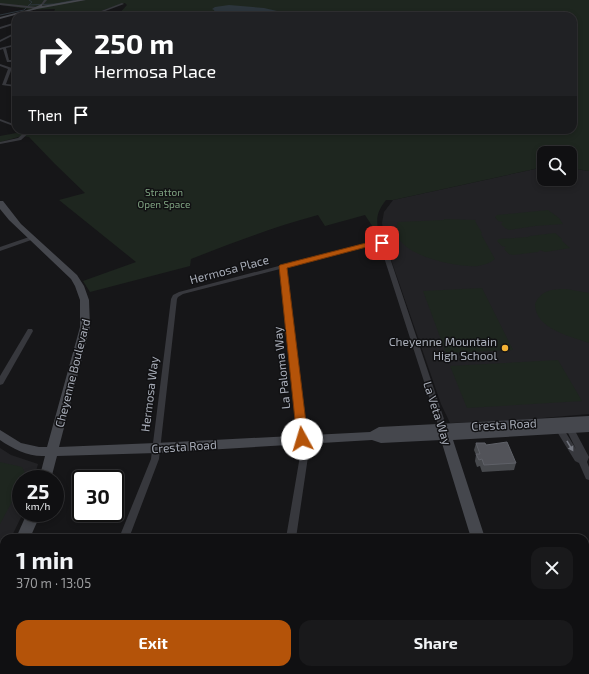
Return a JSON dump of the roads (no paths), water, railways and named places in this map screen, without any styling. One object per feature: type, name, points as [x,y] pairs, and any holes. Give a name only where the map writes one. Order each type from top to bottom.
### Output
[{"type":"street","points":[[41,6],[46,0]]},
{"type":"street","points":[[20,12],[41,6],[84,0]]},
{"type":"street","points":[[0,4],[26,10]]},
{"type":"street","points":[[101,12],[124,4]]},
{"type":"street","points":[[0,18],[12,14]]},
{"type":"street","points":[[0,28],[12,24]]},
{"type":"street","points":[[0,41],[12,35]]},
{"type":"street","points":[[8,61],[2,49],[12,45]]},
{"type":"street","points":[[4,59],[8,61]]},
{"type":"street","points":[[0,65],[8,61],[12,61]]},
{"type":"street","points":[[0,65],[10,68],[4,85],[12,86]]},
{"type":"street","points":[[0,120],[12,124]]},
{"type":"street","points":[[0,143],[19,139],[25,134]]},
{"type":"street","name":"Cheyenne Boulevard","points":[[0,204],[8,216],[74,278],[82,289],[86,309],[85,327],[47,470]]},
{"type":"street","points":[[0,249],[32,238]]},
{"type":"street","name":"Hermosa Place","points":[[175,296],[283,266],[374,243],[382,243]]},
{"type":"street","name":"La Veta Way","points":[[382,243],[445,432],[477,534]]},
{"type":"street","name":"La Paloma Way","points":[[283,266],[302,439],[305,450],[292,534]]},
{"type":"street","name":"Hermosa Way","points":[[126,534],[155,459],[175,296]]},
{"type":"street","points":[[0,382],[30,331]]},
{"type":"street","name":"Cresta Road","points":[[445,432],[589,420]]},
{"type":"street","name":"Cresta Road","points":[[0,434],[17,446],[39,452],[52,452],[373,436],[381,439],[415,433],[589,428]]},
{"type":"street","points":[[565,429],[578,459],[582,461],[589,477]]},
{"type":"street","points":[[25,534],[30,522]]},
{"type":"waterway","points":[[29,0],[32,2],[29,5]]},
{"type":"waterway","points":[[29,5],[55,4],[76,0]]},
{"type":"waterway","points":[[14,12],[24,10],[29,5]]},
{"type":"waterway","points":[[0,15],[12,12]]},
{"type":"place","name":"Cheyenne Mountain High School","points":[[505,348]]},
{"type":"park label","name":"Stratton Open Space","points":[[164,198]]}]
